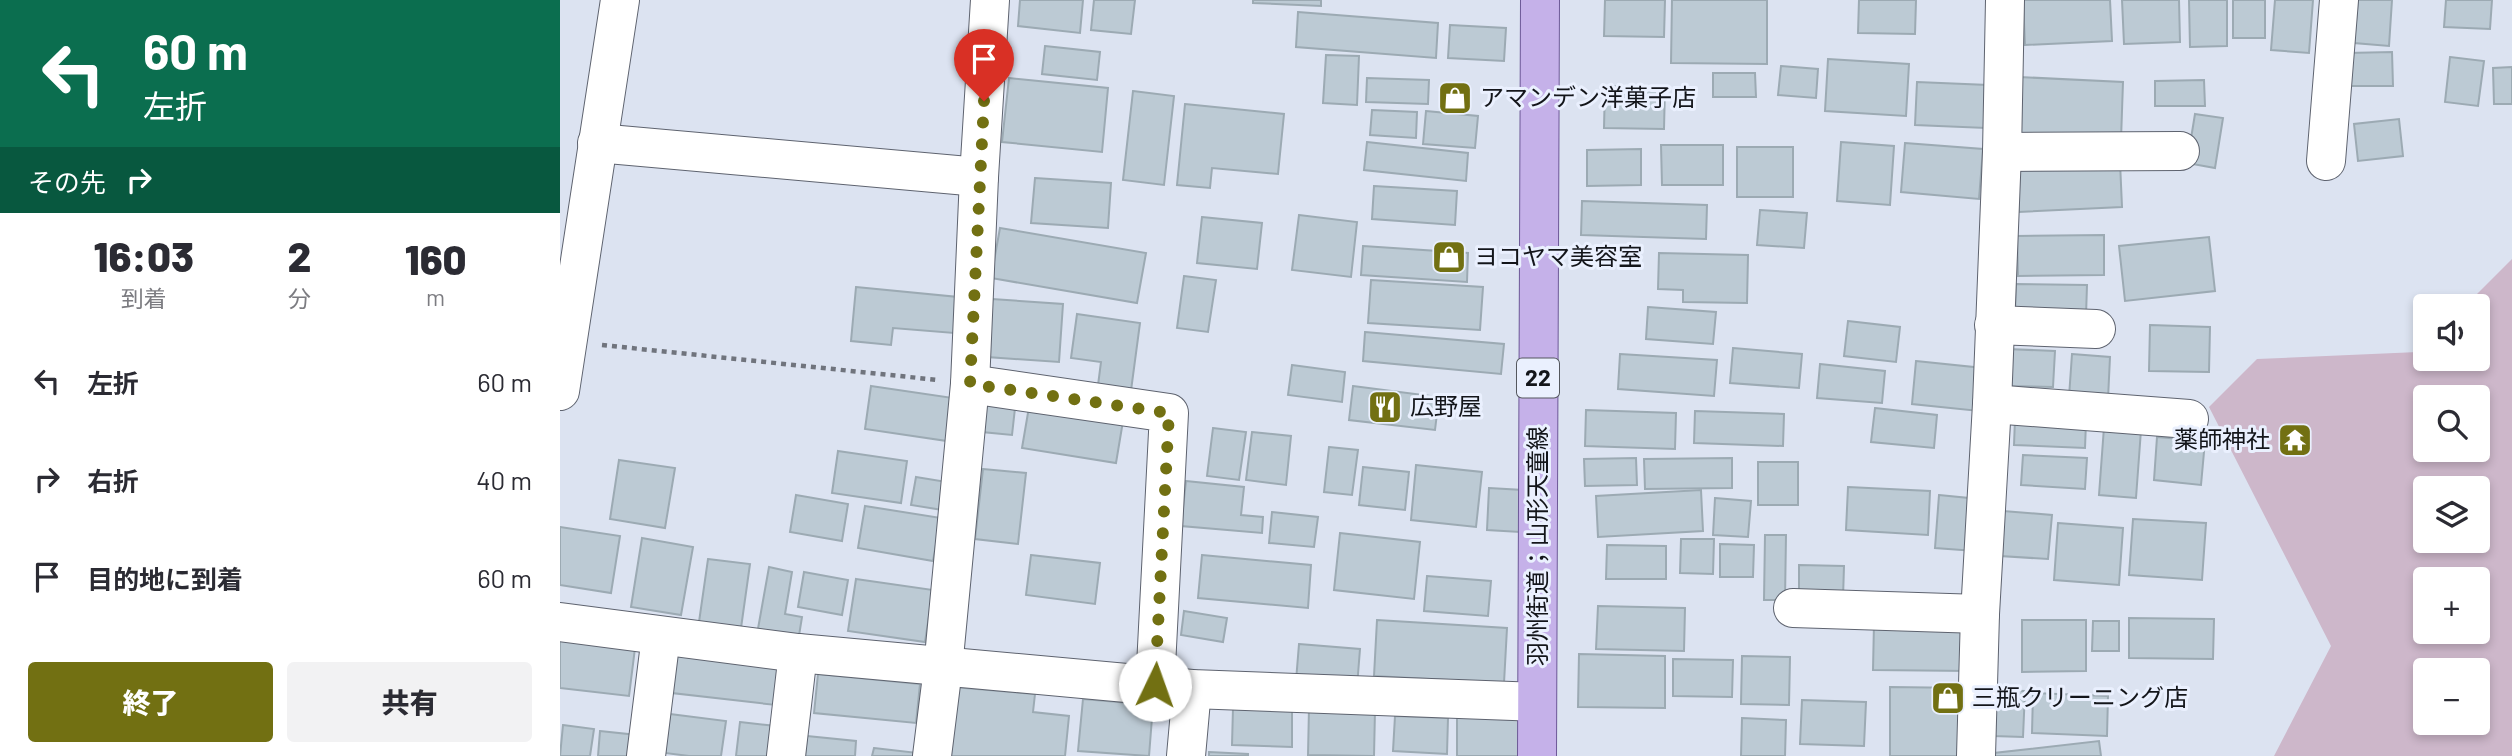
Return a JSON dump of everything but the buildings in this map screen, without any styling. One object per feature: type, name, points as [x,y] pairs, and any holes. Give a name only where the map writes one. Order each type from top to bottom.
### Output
[{"type":"main road","name":"羽州街道；山形天童線","points":[[1537,756],[1540,0]]},
{"type":"lane","points":[[560,391],[620,0]]},
{"type":"lane","points":[[932,756],[970,384],[990,0]]},
{"type":"lane","points":[[1976,756],[1980,614],[2002,152],[2005,0]]},
{"type":"lane","points":[[2326,161],[2339,0]]},
{"type":"lane","points":[[597,143],[979,177]]},
{"type":"lane","points":[[2002,152],[2180,151]]},
{"type":"lane","points":[[1994,325],[2096,329]]},
{"type":"lane","points":[[970,384],[1169,413],[1174,687],[1186,756]]},
{"type":"lane","points":[[1992,404],[2189,419]]},
{"type":"lane","points":[[1793,608],[1980,614]]},
{"type":"lane","points":[[560,622],[798,653],[1174,687],[1537,702]]},
{"type":"lane","points":[[646,756],[661,636]]},
{"type":"lane","points":[[786,756],[798,653]]},
{"type":"path","points":[[569,342],[970,384]]},
{"type":"shaded area","points":[[2512,259],[2512,756],[2274,756],[2331,646],[2209,407],[2257,359],[2413,352],[2413,371],[2490,371],[2490,294],[2477,294]]},
{"type":"place","name":"アマンデン洋菓子店","points":[[1455,98]]},
{"type":"place","name":"ヨコヤマ美容室","points":[[1449,257]]},
{"type":"place","name":"広野屋","points":[[1385,407]]},
{"type":"place","name":"薬師神社","points":[[2295,440]]},
{"type":"place","name":"三瓶クリーニング店","points":[[1948,698]]},
{"type":"route","points":[[984,101],[970,384],[1169,413],[1155,685]]}]
